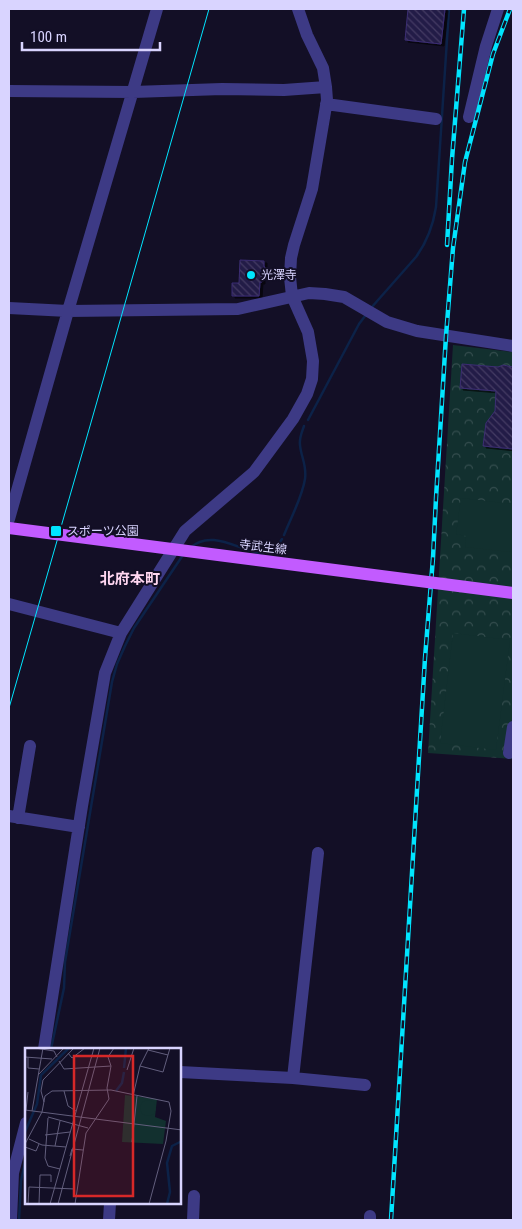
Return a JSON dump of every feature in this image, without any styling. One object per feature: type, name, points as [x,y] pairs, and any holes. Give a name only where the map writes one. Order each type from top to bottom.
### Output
[{"type":"main road","name":"寺武生線","points":[[9,519],[513,593]]},
{"type":"street","points":[[9,519],[14,478],[68,311],[158,9]]},
{"type":"street","points":[[44,1048],[105,673],[121,633],[185,531],[254,472],[293,419],[307,394],[312,379],[313,361],[308,332],[292,296],[290,278],[294,245],[312,188],[326,104],[326,87],[323,68],[307,35],[298,9]]},
{"type":"street","points":[[469,118],[486,46],[498,9]]},
{"type":"street","points":[[9,91],[133,92],[222,89],[284,90],[326,87]]},
{"type":"street","points":[[326,104],[436,119]]},
{"type":"street","points":[[9,308],[68,311],[238,309],[308,293],[325,294],[344,296],[387,322],[417,331],[513,346]]},
{"type":"street","points":[[9,604],[121,633]]},
{"type":"street","points":[[509,754],[513,728]]},
{"type":"street","points":[[30,746],[13,817],[79,827]]},
{"type":"street","points":[[293,1078],[318,853]]},
{"type":"street","points":[[181,1072],[293,1078],[365,1085]]},
{"type":"street","points":[[11,1220],[11,1173],[25,1126]]},
{"type":"street","points":[[193,1220],[194,1196]]},
{"type":"street","points":[[109,1220],[110,1204]]},
{"type":"green space","points":[[453,345],[513,352],[513,759],[428,753]]},
{"type":"green space","points":[[461,498],[513,504],[511,552],[465,547],[466,536],[456,534]]},
{"type":"green space","points":[[453,633],[510,640],[496,750],[440,743]]},
{"type":"building","points":[[408,9],[445,9],[441,44],[405,40]]},
{"type":"building","points":[[240,260],[264,261],[265,277],[262,277],[262,282],[260,282],[259,296],[232,296],[232,283],[239,283]]},
{"type":"building","points":[[462,364],[513,367],[513,449],[483,446],[486,423],[495,411],[496,391],[460,388]]},
{"type":"waterway","points":[[371,308],[416,257],[429,234],[433,221],[436,207],[449,9]]},
{"type":"waterway","points":[[308,420],[365,316]]},
{"type":"waterway","points":[[284,535],[304,486],[305,469],[300,442],[304,426]]},
{"type":"waterway","points":[[190,548],[200,542],[211,540],[222,541],[254,552],[264,553],[274,550],[282,539]]},
{"type":"waterway","points":[[51,1048],[64,988],[65,962],[112,682],[117,664],[134,628],[183,555]]},
{"type":"waterway","points":[[19,1220],[21,1181],[25,1163]]},
{"type":"tram line","points":[[9,708],[209,9]]},
{"type":"railway","points":[[447,245],[464,9]]},
{"type":"railway","points":[[391,1220],[425,658],[453,248],[465,162],[493,54],[510,9]]},
{"type":"place","name":"光澤寺","points":[[251,275]]},
{"type":"place","name":"スポーツ公園","points":[[56,531]]},
{"type":"district","name":"北府本町","points":[[130,579]]}]
